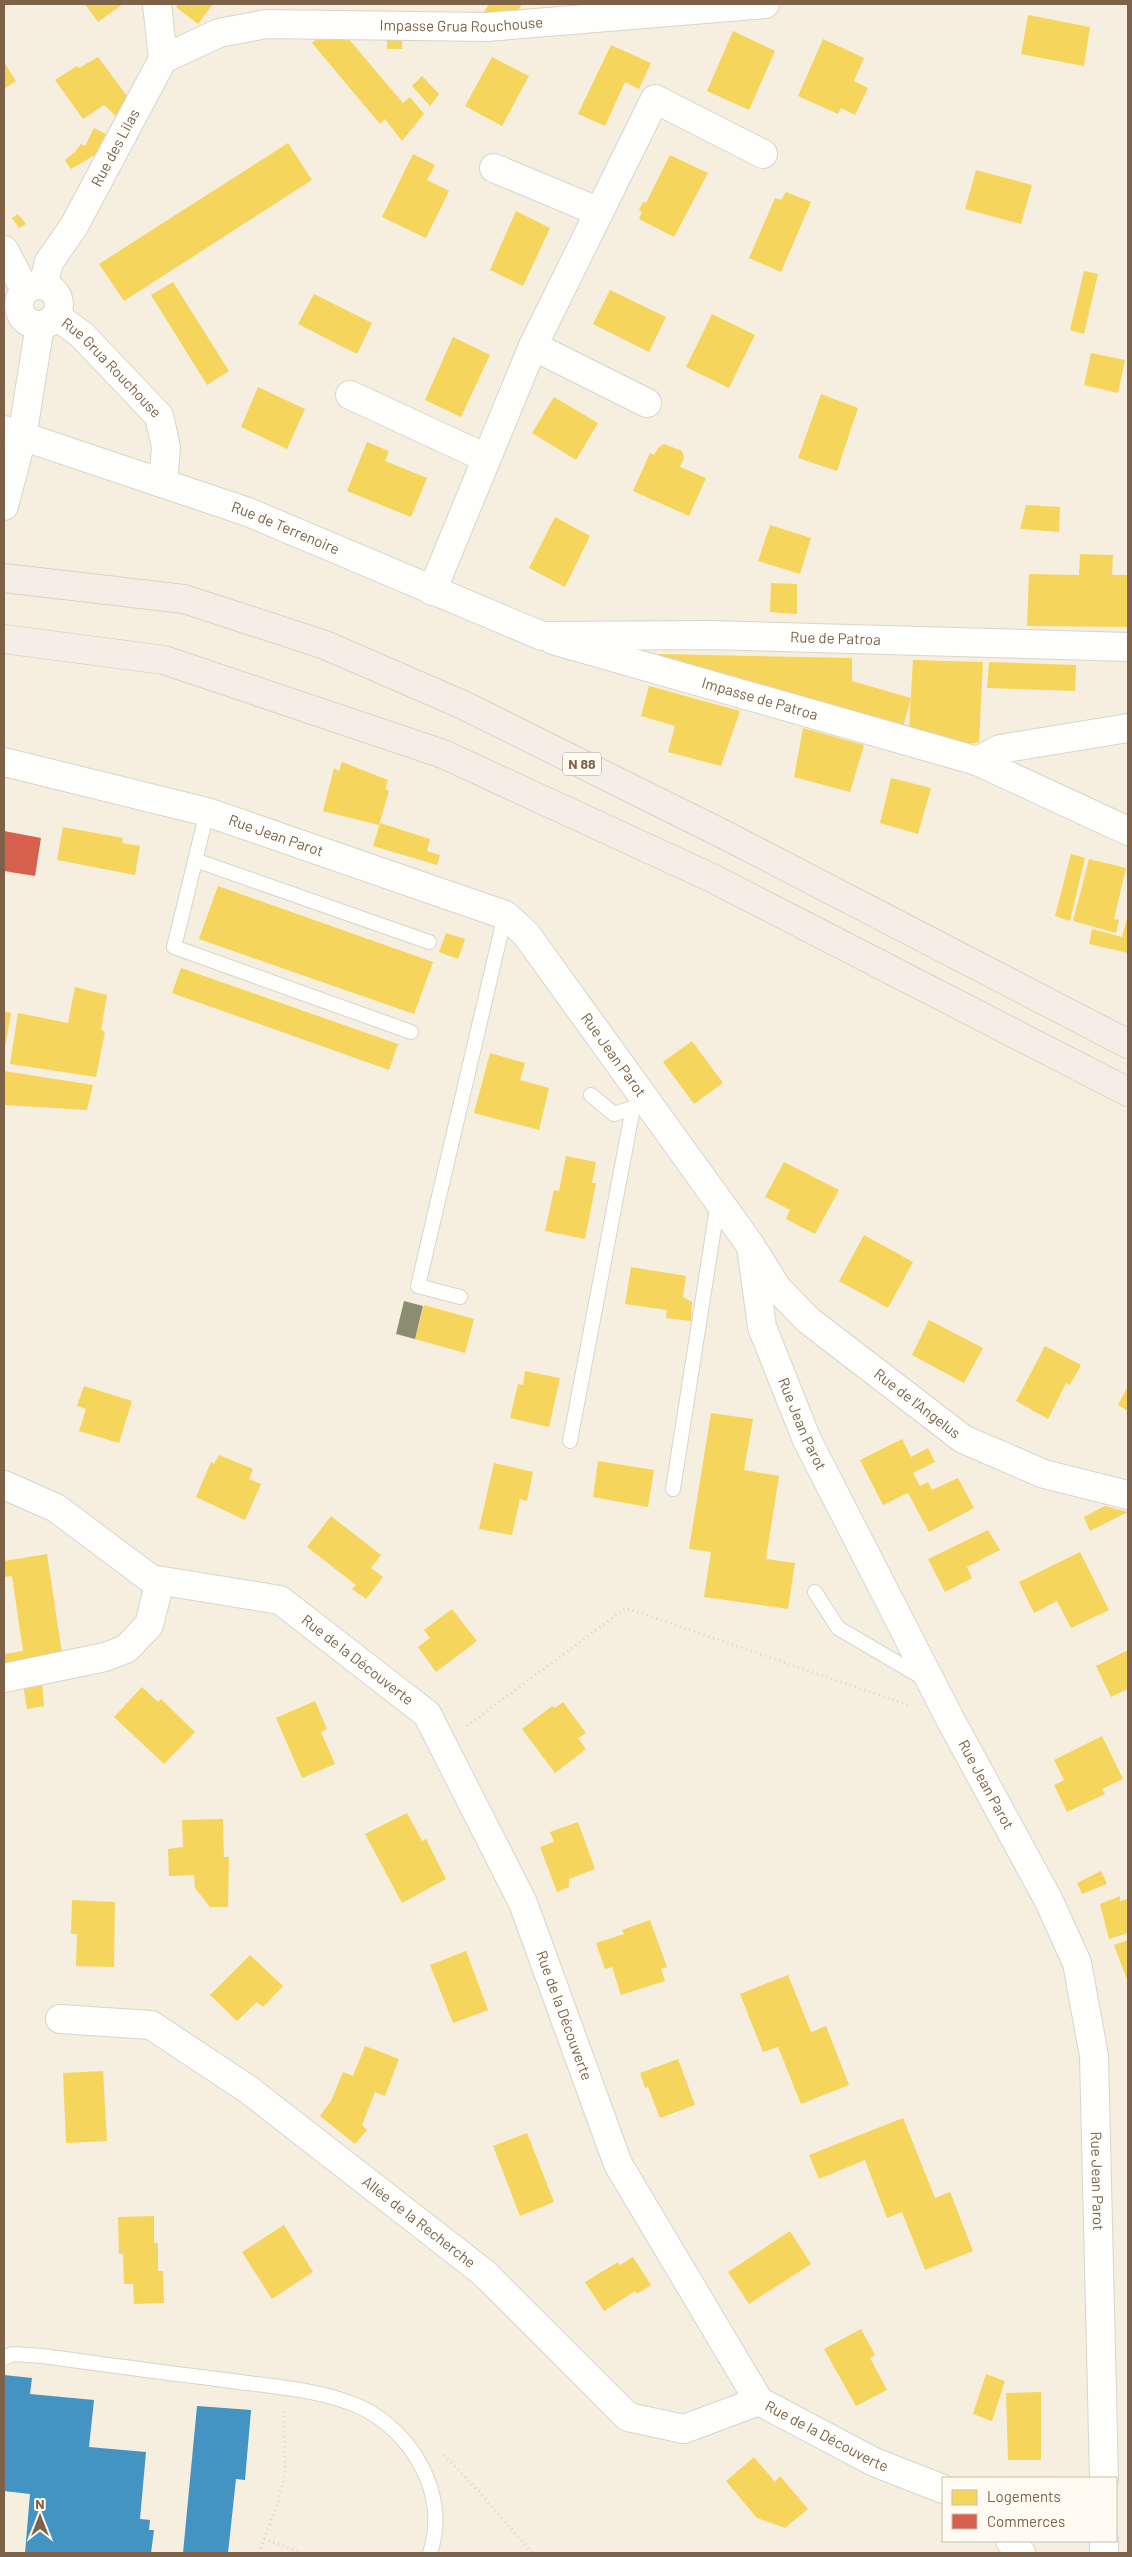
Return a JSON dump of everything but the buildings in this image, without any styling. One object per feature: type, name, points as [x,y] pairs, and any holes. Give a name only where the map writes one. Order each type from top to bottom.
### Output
[{"type":"highway","name":"N 88","points":[[4,578],[184,599],[325,645],[479,713],[727,836],[1128,1044]]},
{"type":"highway","points":[[4,640],[164,660],[443,754],[712,878],[1128,1092]]},
{"type":"street","points":[[157,4],[163,59]]},
{"type":"street","name":"Impasse Grua Rouchouse","points":[[163,59],[219,33],[266,24],[459,15],[487,28],[765,4]]},
{"type":"street","name":"Rue des Lilas","points":[[48,320],[30,323],[22,317],[19,308],[20,298],[34,288],[74,226],[163,59]]},
{"type":"street","points":[[432,591],[533,346],[655,99],[764,154]]},
{"type":"street","points":[[494,168],[599,212]]},
{"type":"street","points":[[4,250],[34,288]]},
{"type":"street","points":[[7,495],[13,434],[48,320]]},
{"type":"street","name":"Rue Grua Rouchouse","points":[[48,320],[82,335],[159,416],[166,447],[163,482]]},
{"type":"street","points":[[533,346],[647,403]]},
{"type":"street","points":[[350,395],[486,458]]},
{"type":"street","name":"Rue de Terrenoire","points":[[13,434],[163,482],[248,512],[542,636]]},
{"type":"street","name":"Rue de Patroa","points":[[542,636],[710,635],[1128,647]]},
{"type":"street","name":"Impasse de Patroa","points":[[542,636],[978,761],[1128,831]]},
{"type":"street","points":[[978,761],[1000,749],[1128,728]]},
{"type":"street","name":"Rue Jean Parot","points":[[4,762],[208,812],[505,915],[526,934],[641,1106],[718,1201],[751,1246],[762,1327],[796,1413],[932,1683],[1049,1901],[1077,1963],[1094,2056],[1104,2477]]},
{"type":"street","name":"Rue de l'Angelus","points":[[751,1246],[777,1288],[808,1320],[963,1439],[1044,1474],[1128,1495]]},
{"type":"street","name":"Rue de la Découverte","points":[[8,1487],[56,1508],[150,1579],[280,1600],[427,1714],[523,1903],[618,2164],[759,2401],[874,2462],[942,2489]]},
{"type":"street","points":[[4,1678],[105,1657],[126,1649],[149,1625],[160,1581]]},
{"type":"street","name":"Allée de la Recherche","points":[[60,2018],[150,2025],[249,2090],[484,2273],[628,2417],[684,2429],[759,2401]]},
{"type":"street","points":[[1011,2542],[1021,2553]]},
{"type":"lane","points":[[208,812],[174,947],[411,1032]]},
{"type":"lane","points":[[195,860],[428,942]]},
{"type":"lane","points":[[460,1297],[418,1286],[505,915]]},
{"type":"lane","points":[[570,1441],[641,1106],[614,1114],[591,1095]]},
{"type":"lane","points":[[673,1489],[718,1201]]},
{"type":"lane","points":[[815,1592],[838,1628],[932,1683]]},
{"type":"lane","points":[[4,2358],[13,2354],[43,2356],[283,2388],[324,2394],[360,2407],[406,2440],[430,2486],[435,2523],[430,2553]]},
{"type":"path","points":[[443,1744],[626,1608],[882,1697]]},
{"type":"path","points":[[259,2553],[278,2505],[285,2475],[283,2388]]},
{"type":"path","points":[[406,2440],[445,2456],[532,2553]]},
{"type":"path","points":[[264,2539],[302,2553]]},
{"type":"shaded area","points":[[4,4],[1128,4],[1128,2553],[4,2553]]}]
